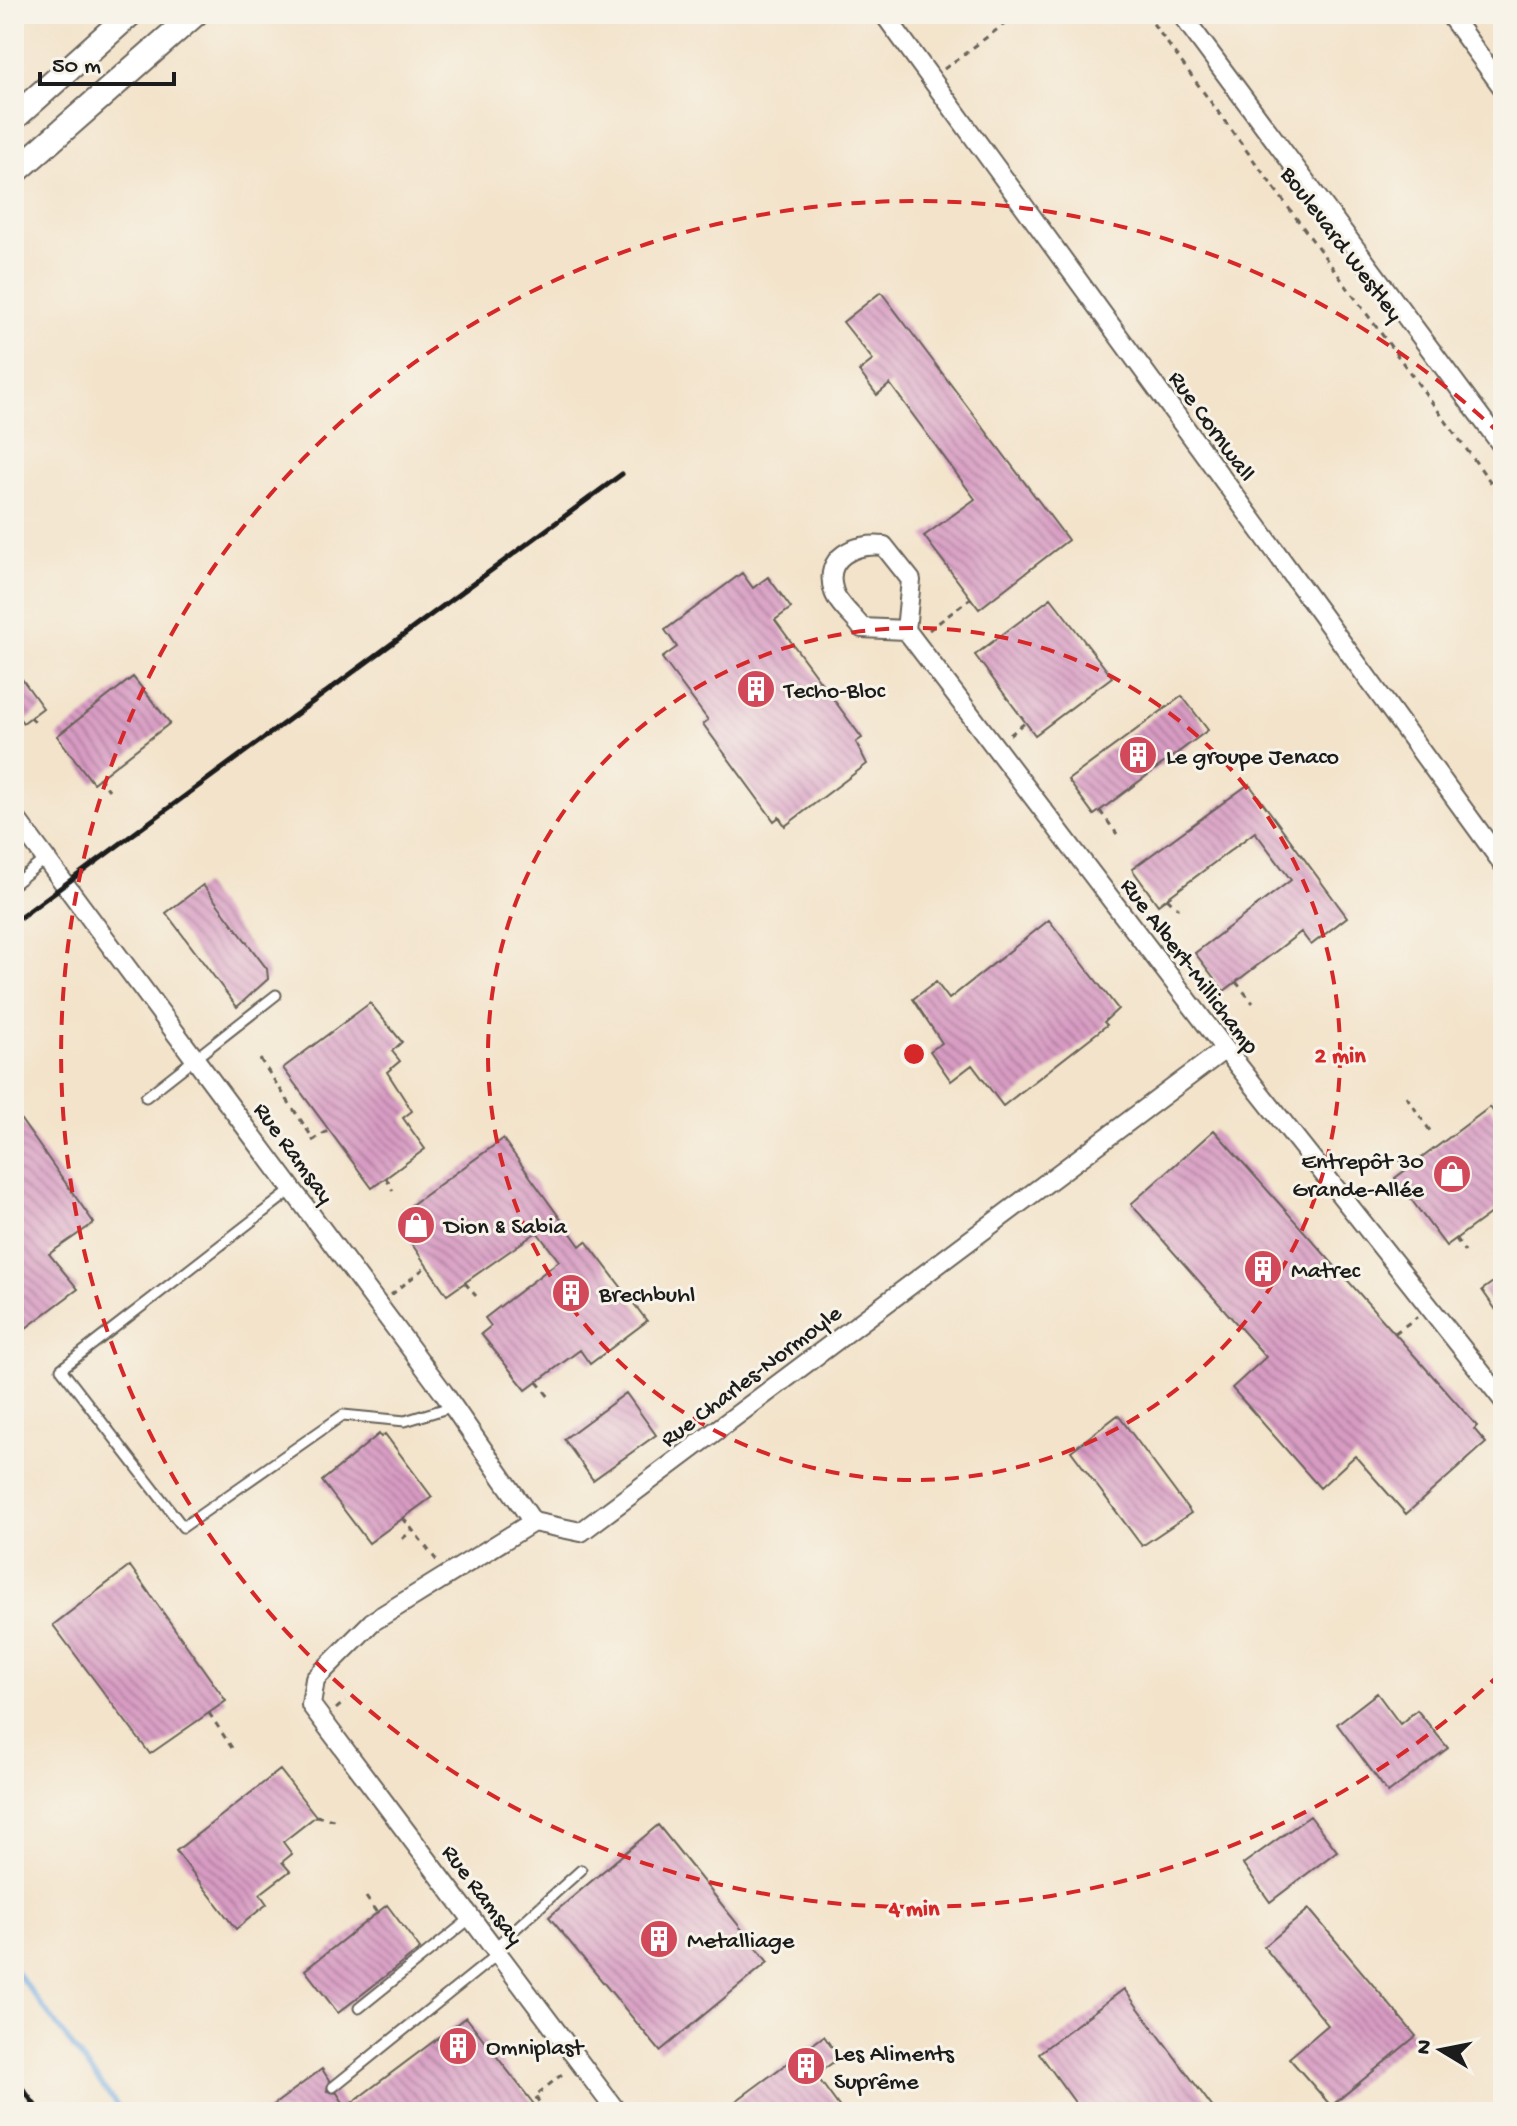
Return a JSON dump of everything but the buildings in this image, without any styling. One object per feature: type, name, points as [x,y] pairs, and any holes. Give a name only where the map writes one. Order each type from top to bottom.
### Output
[{"type":"street","points":[[14,118],[130,14]]},
{"type":"street","points":[[14,173],[195,14]]},
{"type":"street","name":"Rue Cornwall","points":[[884,14],[1503,864]]},
{"type":"street","name":"Boulevard Westley","points":[[1181,14],[1503,447]]},
{"type":"street","points":[[1449,14],[1503,88]]},
{"type":"street","points":[[865,544],[884,546],[911,580],[910,636],[862,628],[834,592],[835,568],[841,555],[865,544]]},
{"type":"street","name":"Rue Albert-Millichamp","points":[[910,636],[1225,1049],[1503,1400]]},
{"type":"street","name":"Rue Ramsay","points":[[14,816],[454,1406],[533,1522]]},
{"type":"street","name":"Rue Charles-Normoyle","points":[[533,1522],[581,1532],[1225,1049]]},
{"type":"street","points":[[448,1575],[533,1522]]},
{"type":"street","name":"Rue Ramsay","points":[[448,1575],[372,1622],[315,1679],[311,1705],[617,2112]]},
{"type":"lane","points":[[14,884],[45,859]]},
{"type":"lane","points":[[146,1097],[276,995]]},
{"type":"lane","points":[[293,1189],[61,1369],[183,1527],[343,1415],[405,1421],[454,1406]]},
{"type":"lane","points":[[333,2087],[496,1951],[581,1870]]},
{"type":"lane","points":[[359,2008],[471,1918]]},
{"type":"path","points":[[931,78],[1018,14]]},
{"type":"path","name":"Boulevard Westley","points":[[1146,14],[1503,499]]},
{"type":"path","points":[[910,636],[971,598]]},
{"type":"path","points":[[31,717],[38,727]]},
{"type":"path","points":[[99,777],[109,790]]},
{"type":"path","points":[[1100,811],[1117,834]]},
{"type":"path","points":[[1167,898],[1179,909]]},
{"type":"path","points":[[1236,982],[1253,1003]]},
{"type":"path","points":[[260,1059],[313,1140],[329,1130]]},
{"type":"path","points":[[1406,1096],[1433,1135]]},
{"type":"path","points":[[1400,1159],[1405,1170]]},
{"type":"path","points":[[386,1178],[393,1191]]},
{"type":"path","points":[[1456,1239],[1465,1252]]},
{"type":"path","points":[[378,1305],[427,1266]]},
{"type":"path","points":[[465,1283],[476,1296]]},
{"type":"path","points":[[1395,1333],[1430,1307]]},
{"type":"path","points":[[537,1382],[549,1397]]},
{"type":"path","points":[[403,1518],[448,1575]]},
{"type":"path","points":[[402,1539],[413,1530]]},
{"type":"path","points":[[209,1713],[232,1748]]},
{"type":"path","points":[[316,1816],[338,1821]]},
{"type":"path","points":[[366,1897],[377,1913]]},
{"type":"path","points":[[530,2100],[579,2061]]},
{"type":"path","points":[[535,2096],[546,2112]]},
{"type":"waterway","points":[[14,1969],[122,2112]]},
{"type":"railway","points":[[14,922],[622,474]]},
{"type":"railway","points":[[14,2077],[40,2112]]},
{"type":"place","name":"Techo-Bloc","points":[[756,689]]},
{"type":"place","name":"Le groupe Jenaco","points":[[1138,755]]},
{"type":"place","name":"Entrepôt 30 Grande-Allée","points":[[1452,1174]]},
{"type":"place","name":"Dion & Sabia","points":[[416,1225]]},
{"type":"place","name":"Matrec","points":[[1263,1269]]},
{"type":"place","name":"Brechbuhl","points":[[571,1293]]},
{"type":"place","name":"Metalliage","points":[[659,1939]]},
{"type":"place","name":"Omniplast","points":[[458,2046]]},
{"type":"place","name":"Les Aliments Suprême","points":[[806,2066]]}]
